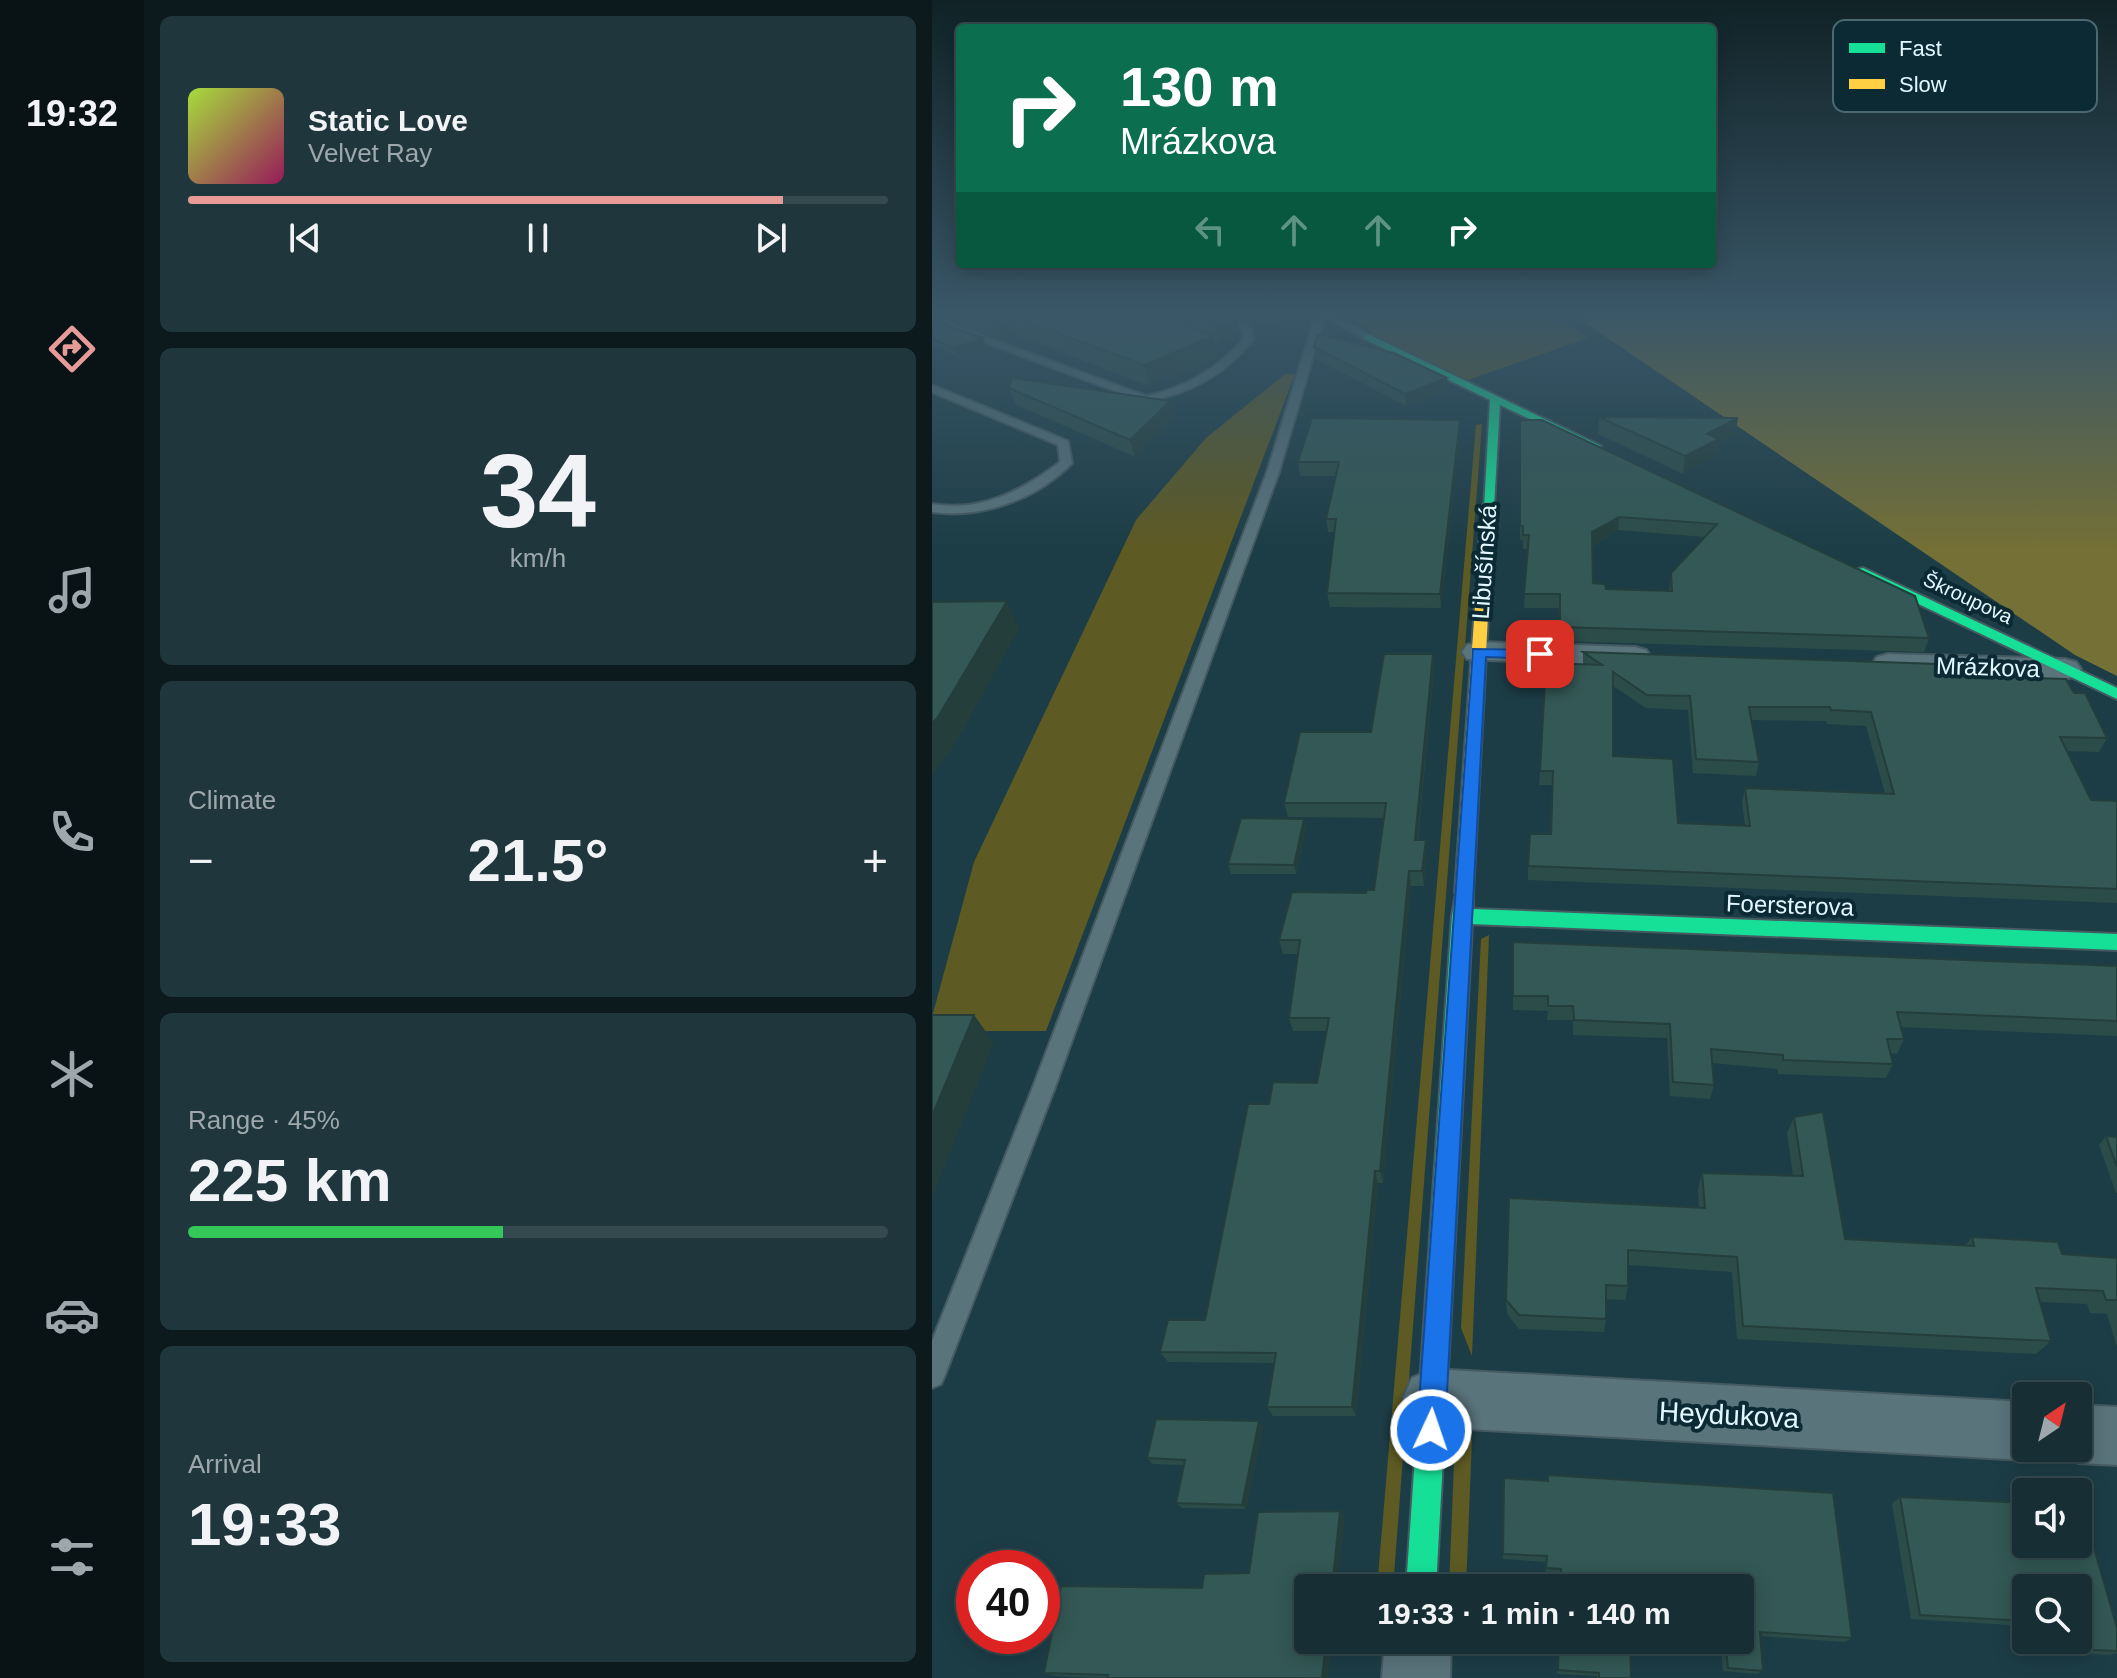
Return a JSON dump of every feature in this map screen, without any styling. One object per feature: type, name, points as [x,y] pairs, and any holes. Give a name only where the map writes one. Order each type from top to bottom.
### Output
[{"type":"street","points":[[1481,392],[1609,452]]},
{"type":"street","name":"Libušínská","points":[[1422,1574],[1495,399]]},
{"type":"street","name":"Škroupova","points":[[1851,567],[2117,694]]},
{"type":"street","points":[[1478,652],[1669,658]]},
{"type":"street","name":"Mrázkova","points":[[1859,663],[2065,669]]},
{"type":"street","name":"Foersterova","points":[[1462,916],[2117,942]]},
{"type":"street","name":"Heydukova","points":[[1432,1398],[2012,1430]]},
{"type":"street","points":[[2092,1435],[2117,1436]]},
{"type":"street","points":[[1416,1678],[1417,1654]]},
{"type":"lane","points":[[932,508],[990,506],[1033,489],[1066,463],[1064,443],[942,392]]},
{"type":"lane","points":[[1127,392],[1145,399],[1174,392]]},
{"type":"lane","points":[[932,1375],[1044,1087],[1273,472],[1297,392]]},
{"type":"shaded area","points":[[1262,392],[1288,392],[1046,1031],[932,1031],[932,1017],[974,862],[1136,520],[1206,438]]},
{"type":"shaded area","points":[[1688,392],[2117,392],[2117,676],[2075,655]]},
{"type":"shaded area","points":[[1482,424],[1394,1574],[1378,1574],[1476,425]]},
{"type":"shaded area","points":[[1489,935],[1472,1356],[1461,1328],[1481,939]]},
{"type":"shaded area","points":[[1472,1439],[1467,1574],[1450,1574],[1454,1463]]},
{"type":"building","points":[[1019,392],[1110,392],[1170,401],[1130,440]]},
{"type":"building","points":[[1599,417],[1738,418],[1707,434],[1719,439],[1685,456]]},
{"type":"building","points":[[1312,418],[1460,420],[1440,594],[1327,593],[1336,519],[1326,519],[1339,462],[1298,462]]},
{"type":"building","points":[[1520,420],[1542,420],[1915,596],[1929,638],[1560,627],[1560,594],[1524,594],[1529,535],[1523,535],[1523,526],[1520,526]],"holes":[[[1619,517],[1717,524],[1671,573],[1672,591],[1606,589],[1605,584],[1593,583],[1592,532]]]},
{"type":"building","points":[[1007,601],[938,717],[932,724],[932,602]]},
{"type":"building","points":[[1583,652],[1938,664],[1942,675],[2066,679],[2074,693],[2085,693],[2107,738],[2060,737],[2091,800],[2117,801],[2117,889],[1528,866],[1530,834],[1551,834],[1553,771],[1540,771],[1546,663],[1602,665]],"holes":[[[1613,672],[1647,695],[1690,696],[1696,759],[1759,762],[1749,707],[1830,707],[1831,710],[1871,712],[1894,794],[1745,788],[1750,826],[1678,823],[1673,759],[1613,756]]]},
{"type":"building","points":[[1384,654],[1433,654],[1415,840],[1426,840],[1422,871],[1409,871],[1380,1171],[1375,1171],[1352,1407],[1267,1407],[1276,1353],[1160,1352],[1168,1320],[1205,1320],[1248,1104],[1269,1104],[1273,1082],[1317,1083],[1329,1018],[1289,1018],[1300,940],[1279,940],[1292,892],[1366,893],[1367,890],[1374,890],[1386,803],[1284,803],[1300,732],[1371,732]]},
{"type":"building","points":[[1241,818],[1304,819],[1294,865],[1228,864]]},
{"type":"building","points":[[1513,942],[2117,966],[2117,1021],[1897,1012],[1904,1039],[1887,1039],[1893,1064],[1783,1060],[1783,1055],[1711,1049],[1714,1085],[1673,1082],[1670,1024],[1574,1020],[1573,1006],[1548,1006],[1548,996],[1513,996]]},
{"type":"building","points":[[932,1015],[974,1015],[932,1116]]},
{"type":"building","points":[[1823,1112],[1845,1239],[1974,1246],[1972,1237],[2058,1242],[2062,1254],[2117,1258],[2117,1300],[2106,1300],[2103,1291],[2036,1288],[2051,1341],[1743,1326],[1737,1257],[1628,1250],[1628,1286],[1606,1285],[1606,1319],[1519,1315],[1506,1300],[1509,1198],[1705,1208],[1702,1173],[1803,1176],[1794,1117]]},
{"type":"building","points":[[2106,1136],[2117,1137],[2117,1167]]},
{"type":"building","points":[[1156,1419],[1259,1421],[1242,1505],[1176,1503],[1185,1460],[1147,1458]]},
{"type":"building","points":[[1548,1475],[1833,1493],[1852,1638],[1760,1632],[1763,1671],[1728,1668],[1726,1654],[1754,1654],[1754,1574],[1561,1574],[1561,1569],[1546,1568],[1547,1556],[1503,1554],[1504,1478],[1548,1481]]},
{"type":"building","points":[[1900,1497],[2012,1502],[2012,1558],[2092,1558],[2092,1541],[2117,1628],[2117,1651],[2092,1650],[2092,1574],[2012,1574],[2012,1620],[1920,1615]]},
{"type":"building","points":[[1340,1511],[1333,1574],[1294,1574],[1294,1654],[1325,1654],[1322,1678],[1107,1678],[1108,1675],[1044,1673],[1048,1654],[1060,1654],[1061,1586],[1202,1588],[1204,1574],[1249,1573],[1258,1512]]},
{"type":"building","points":[[1559,1654],[1630,1654],[1631,1678],[1599,1678],[1599,1673],[1558,1670]]},
{"type":"traffic: fast","points":[[1483,392],[1595,446]]},
{"type":"traffic: fast","points":[[1488,506],[1495,399]]},
{"type":"traffic: fast","points":[[1863,572],[2117,694]]},
{"type":"traffic: fast","points":[[1422,1574],[1464,892]]},
{"type":"traffic: fast","points":[[1462,916],[2117,942]]},
{"type":"traffic: slow","points":[[1464,892],[1488,506]]},
{"type":"route","points":[[1431,1430],[1478,652],[1540,654]]}]
